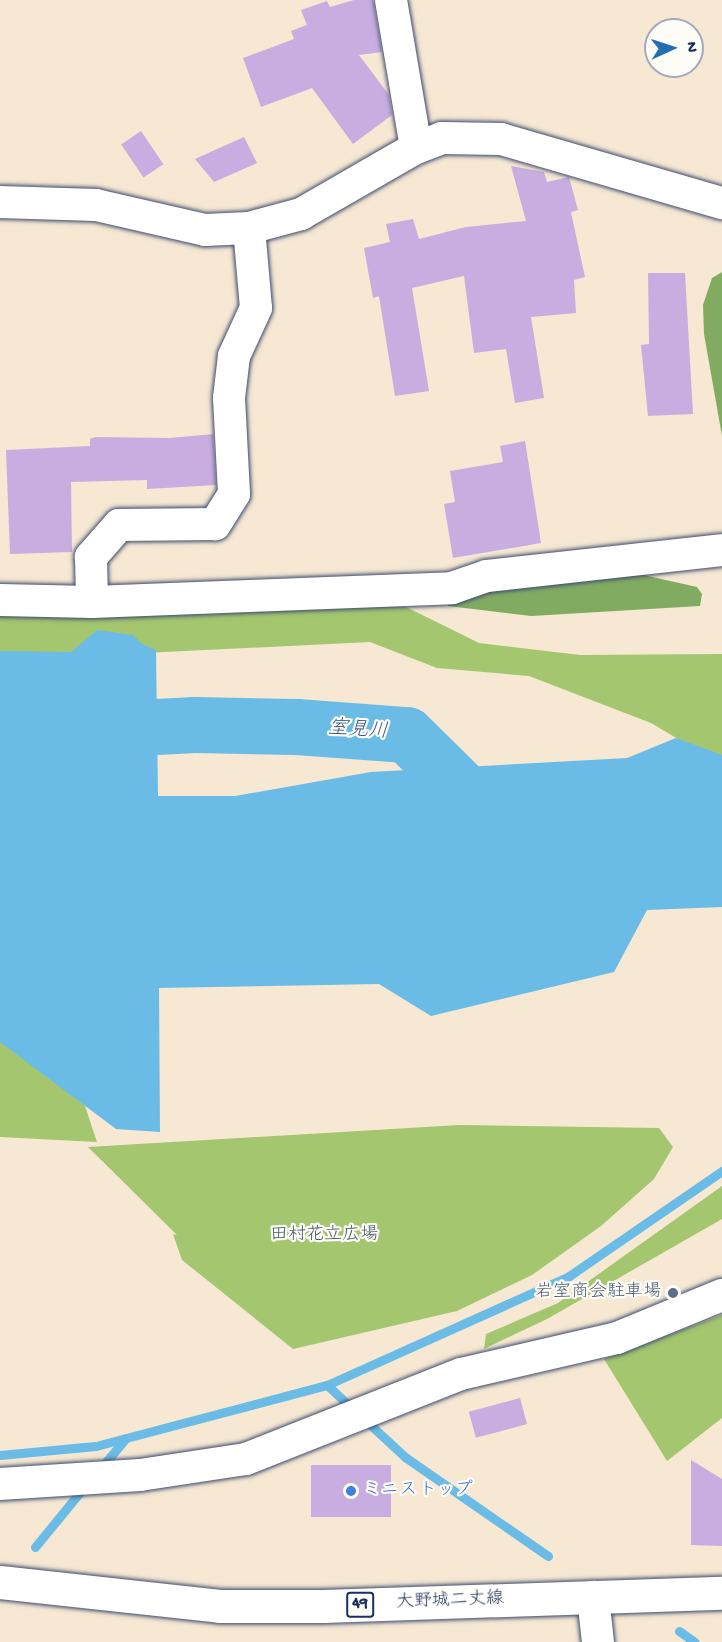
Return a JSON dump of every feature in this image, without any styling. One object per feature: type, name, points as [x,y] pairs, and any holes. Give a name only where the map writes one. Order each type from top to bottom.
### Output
[{"type":"main road","name":"大野城二丈線","points":[[0,1582],[220,1606],[323,1606],[722,1593]]},
{"type":"street","points":[[391,0],[416,148]]},
{"type":"street","points":[[0,202],[96,205],[204,230],[249,228],[301,214],[416,148],[442,138],[501,139],[722,203]]},
{"type":"street","points":[[92,602],[91,557],[119,525],[215,524],[234,494],[229,398],[234,356],[256,308],[249,228]]},
{"type":"street","points":[[0,600],[92,602],[452,588],[487,576],[722,550]]},
{"type":"street","points":[[0,1484],[140,1475],[246,1459],[461,1374],[616,1338],[722,1294]]},
{"type":"street","points":[[593,1597],[598,1642]]},
{"type":"green space","points":[[722,272],[722,436],[704,334],[703,305],[712,278]]},
{"type":"green space","points":[[639,574],[697,587],[702,594],[700,606],[531,616],[448,606],[447,598],[454,594]]},
{"type":"green space","points":[[396,602],[479,643],[580,655],[722,654],[722,765],[651,723],[529,676],[437,668],[370,642],[0,660],[0,616],[174,615]]},
{"type":"green space","points":[[0,1026],[80,1091],[97,1142],[0,1137]]},
{"type":"green space","name":"田村花立広場","points":[[459,1125],[659,1128],[673,1147],[654,1179],[601,1226],[532,1275],[457,1311],[293,1349],[182,1260],[173,1234],[177,1235],[88,1147]]},
{"type":"green space","points":[[722,1186],[722,1219],[547,1319],[484,1349],[486,1334],[558,1303]]},
{"type":"green space","points":[[722,1315],[722,1418],[667,1461],[604,1359]]},
{"type":"water","points":[[97,630],[133,635],[142,644],[156,650],[158,796],[235,796],[371,772],[627,758],[676,738],[722,755],[722,907],[647,910],[614,972],[431,1016],[379,984],[159,988],[160,1132],[116,1129],[0,1042],[0,651],[71,652]]},
{"type":"building","points":[[354,0],[373,0],[382,52],[359,55],[389,95],[392,115],[353,144],[312,88],[261,107],[243,58],[294,39],[291,31],[307,25],[301,10],[327,1],[330,7]]},
{"type":"building","points":[[141,131],[163,164],[143,178],[121,144]]},
{"type":"building","points":[[244,137],[257,163],[214,182],[195,159]]},
{"type":"building","points":[[511,166],[544,172],[547,182],[569,177],[578,210],[571,212],[585,277],[574,280],[576,313],[531,317],[544,398],[515,403],[506,349],[474,353],[464,276],[412,288],[429,391],[395,396],[379,296],[373,298],[364,248],[390,242],[386,224],[413,219],[419,239],[466,227],[526,221]]},
{"type":"building","points":[[648,273],[685,273],[693,414],[648,416],[641,345],[649,344]]},
{"type":"building","points":[[213,434],[216,485],[147,489],[147,480],[71,482],[72,552],[10,554],[6,450],[90,446],[90,439],[95,437],[170,438]]},
{"type":"building","points":[[525,441],[541,543],[453,558],[444,504],[455,502],[450,471],[503,462],[500,446]]},
{"type":"building","points":[[520,1398],[527,1424],[476,1438],[469,1412]]},
{"type":"building","points":[[691,1460],[722,1479],[722,1546],[691,1545]]},
{"type":"building","name":"ミニストップ","points":[[311,1465],[391,1465],[391,1517],[311,1517]]},
{"type":"waterway","name":"室見川","points":[[0,831],[51,772],[138,728],[195,725],[297,727],[407,735],[475,802],[501,806]]},
{"type":"waterway","points":[[100,1469],[126,1438],[327,1385],[569,1276],[722,1171]]},
{"type":"waterway","points":[[327,1385],[354,1410]]},
{"type":"waterway","points":[[364,1419],[405,1457],[548,1556]]},
{"type":"waterway","points":[[0,1455],[96,1446],[125,1438]]},
{"type":"waterway","points":[[35,1547],[85,1486]]},
{"type":"waterway","points":[[679,1631],[695,1642]]},
{"type":"place","name":"岩室商会駐車場","points":[[673,1293]]},
{"type":"place","name":"ミニストップ","points":[[351,1491]]}]
